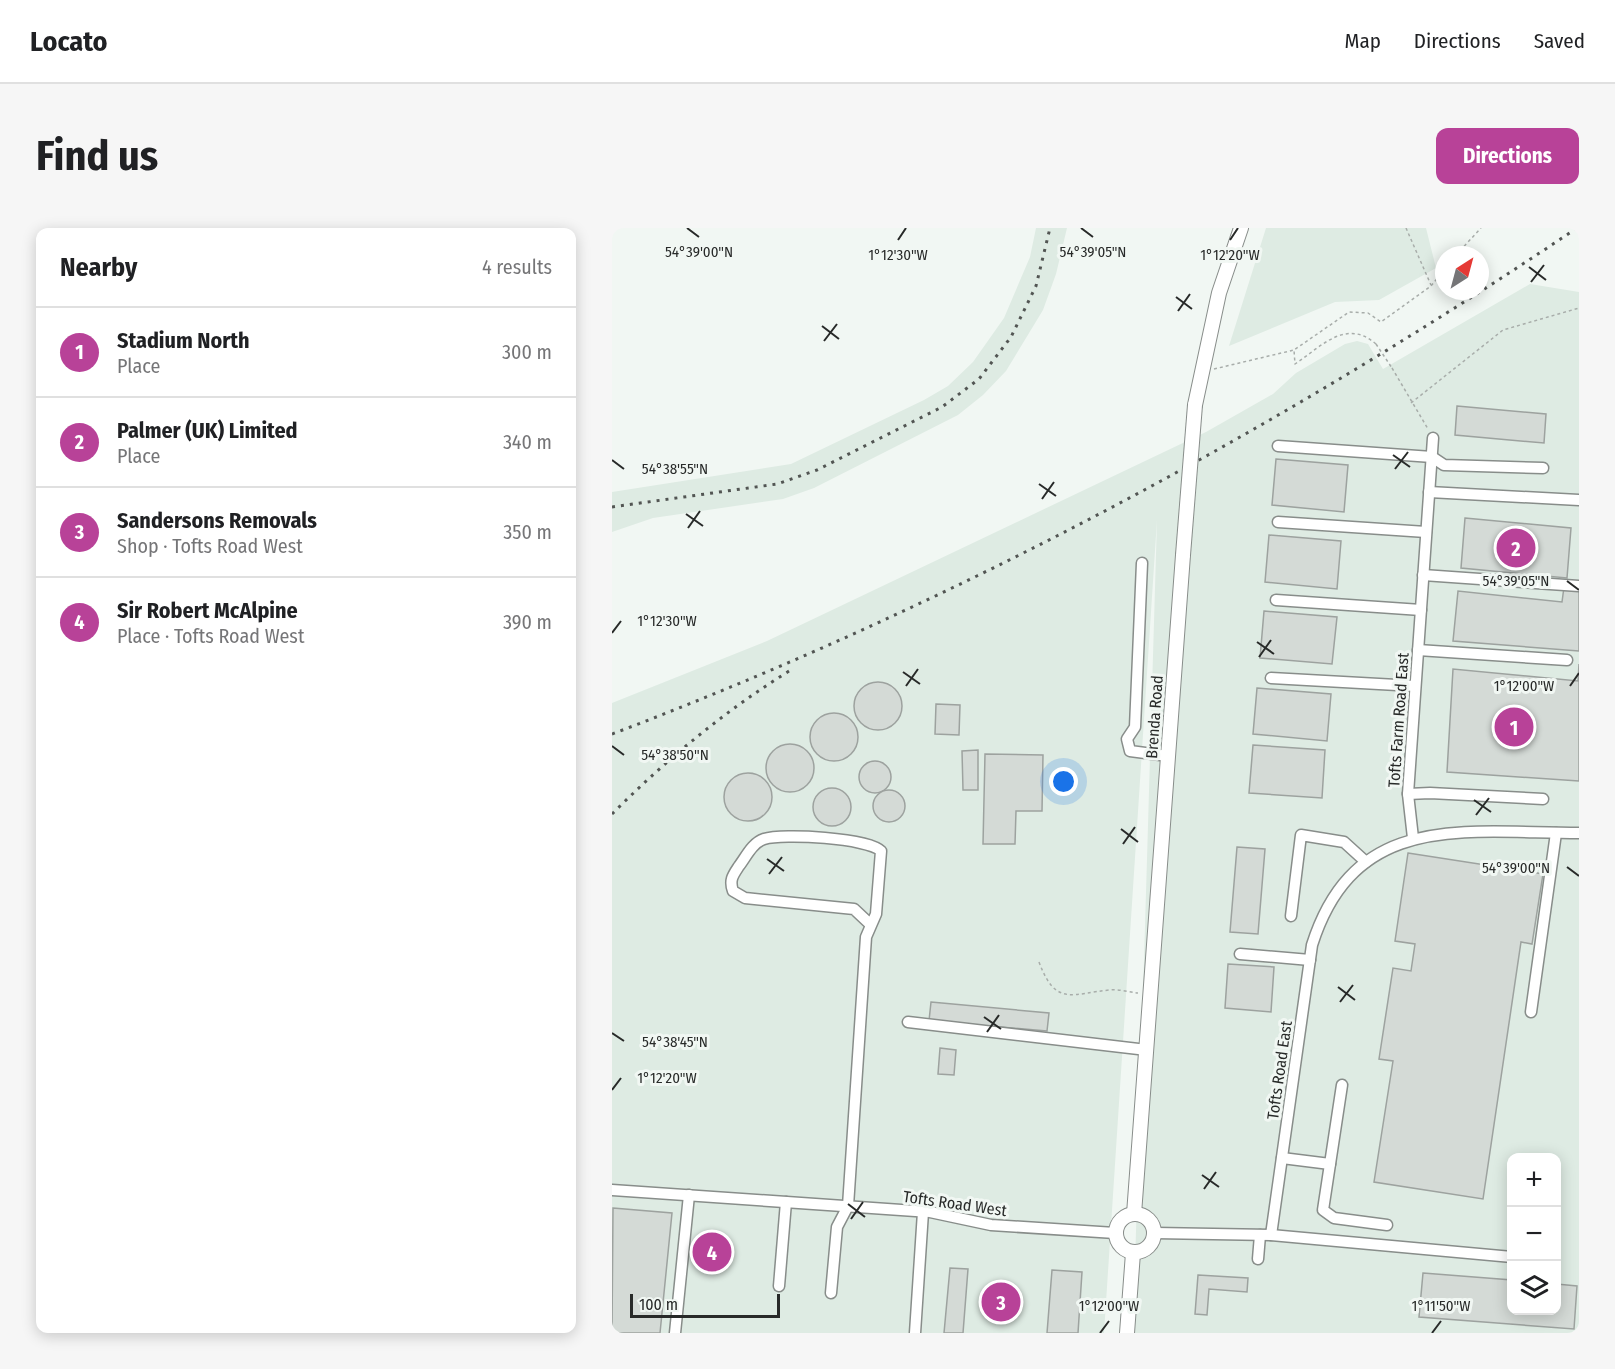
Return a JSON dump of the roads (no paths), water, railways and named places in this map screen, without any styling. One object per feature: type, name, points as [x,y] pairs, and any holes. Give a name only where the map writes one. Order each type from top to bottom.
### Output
[{"type":"main road","name":"Brenda Road","points":[[1134,1214],[1195,405],[1219,293],[1241,228]]},
{"type":"main road","points":[[1134,1214],[1144,1216],[1152,1224],[1155,1233],[1149,1247],[1133,1253],[1125,1251],[1117,1243],[1115,1233],[1118,1223],[1124,1216],[1134,1214]]},
{"type":"main road","points":[[1127,1333],[1133,1253]]},
{"type":"street","name":"Tofts Farm Road East","points":[[1413,838],[1408,794],[1433,438]]},
{"type":"street","points":[[1278,446],[1432,457],[1444,465],[1543,468]]},
{"type":"street","points":[[1429,492],[1579,500]]},
{"type":"street","points":[[1278,522],[1426,532]]},
{"type":"street","points":[[1142,564],[1136,727],[1127,740],[1130,751],[1168,756]]},
{"type":"street","points":[[1423,575],[1579,586]]},
{"type":"street","points":[[1275,600],[1421,610]]},
{"type":"street","points":[[1418,650],[1567,660]]},
{"type":"street","points":[[1270,678],[1415,686]]},
{"type":"street","points":[[1408,794],[1430,793],[1543,799]]},
{"type":"street","points":[[1413,838],[1466,833],[1579,833]]},
{"type":"street","points":[[1531,1012],[1556,833]]},
{"type":"street","points":[[1291,916],[1301,835],[1344,842],[1366,862]]},
{"type":"street","points":[[831,1293],[835,1236],[848,1206],[865,949],[876,914],[881,851],[868,843],[830,838],[764,839],[750,850],[732,877],[733,891],[745,898],[842,906],[860,912],[871,925]]},
{"type":"street","name":"Tofts Road East","points":[[1258,1260],[1282,1158],[1310,960],[1318,925],[1343,885],[1366,862],[1383,850],[1413,838]]},
{"type":"street","points":[[1240,954],[1310,960]]},
{"type":"street","points":[[908,1022],[1147,1050]]},
{"type":"street","points":[[1342,1085],[1323,1210],[1334,1218],[1387,1226]]},
{"type":"street","points":[[1282,1158],[1330,1164]]},
{"type":"street","name":"Tofts Road West","points":[[612,1190],[923,1212],[991,1225],[1115,1233]]},
{"type":"street","points":[[675,1333],[689,1195]]},
{"type":"street","points":[[779,1286],[786,1202]]},
{"type":"street","points":[[915,1333],[923,1212]]},
{"type":"street","points":[[1155,1233],[1265,1235],[1507,1257]]},
{"type":"railway","points":[[612,507],[777,484],[817,470],[942,407],[979,379],[1011,337],[1036,286],[1050,228]]},
{"type":"railway","points":[[612,734],[739,684],[864,629],[988,571],[1109,509],[1347,375],[1463,303],[1577,228]]},
{"type":"railway","points":[[612,814],[699,735],[745,700],[794,668]]},
{"type":"place","name":"Palmer (UK) Limited","points":[[1516,548]]},
{"type":"place","name":"Stadium North","points":[[1514,727]]},
{"type":"place","name":"Sir Robert McAlpine","points":[[712,1252]]},
{"type":"place","name":"Sandersons Removals","points":[[1001,1302]]}]
